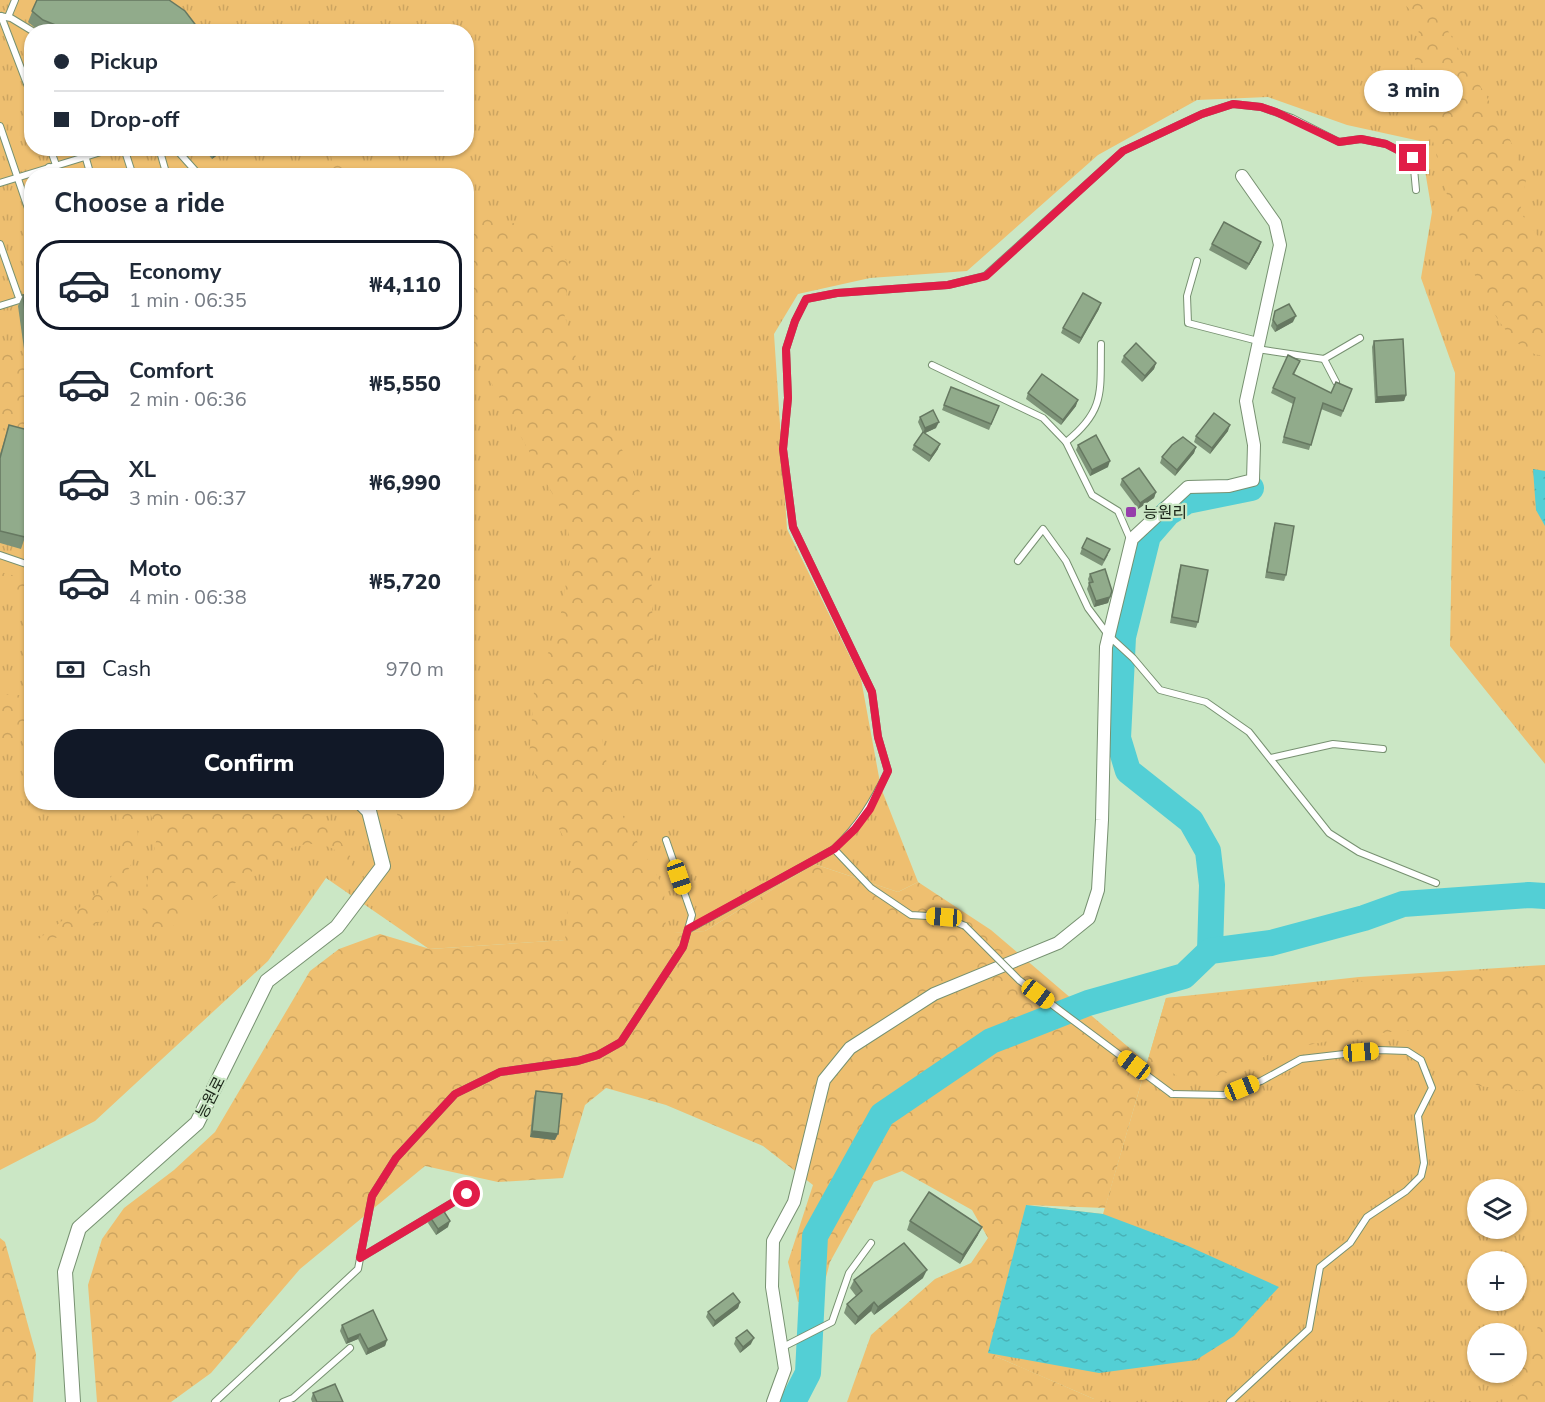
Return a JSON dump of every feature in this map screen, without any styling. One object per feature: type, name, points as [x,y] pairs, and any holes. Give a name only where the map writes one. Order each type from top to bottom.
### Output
[{"type":"street","points":[[773,1402],[785,1369],[772,1287],[773,1241],[794,1202],[824,1080],[850,1048],[934,994],[1058,943],[1089,918],[1098,890],[1106,647],[1132,542],[1167,504],[1188,487],[1229,486],[1253,480],[1254,445],[1246,401],[1280,245],[1275,223],[1242,176]]},
{"type":"street","name":"능원로","points":[[73,1402],[65,1272],[79,1228],[197,1123],[267,981],[337,927],[383,866],[368,810]]},
{"type":"lane","points":[[3,16],[15,0]]},
{"type":"lane","points":[[3,16],[24,27]]},
{"type":"lane","points":[[3,16],[24,75]]},
{"type":"lane","points":[[688,929],[834,849],[855,829],[870,809],[888,771],[878,737],[872,692],[793,527],[783,449],[788,398],[786,349],[795,321],[806,299],[837,293],[948,285],[986,276],[1123,151],[1202,114],[1233,104],[1261,107],[1282,114],[1339,142],[1361,139],[1386,144],[1413,158],[1416,190]]},
{"type":"lane","points":[[0,126],[24,197]]},
{"type":"lane","points":[[51,156],[53,166]]},
{"type":"lane","points":[[46,168],[75,156]]},
{"type":"lane","points":[[182,156],[193,168]]},
{"type":"lane","points":[[0,183],[24,175]]},
{"type":"lane","points":[[0,244],[19,298]]},
{"type":"lane","points":[[1197,261],[1187,296],[1188,322],[1257,345],[1324,359],[1360,338]]},
{"type":"lane","points":[[0,306],[24,297]]},
{"type":"lane","points":[[1066,442],[1091,419],[1099,400],[1101,344]]},
{"type":"lane","points":[[1324,359],[1336,382]]},
{"type":"lane","points":[[932,365],[1043,418],[1066,442],[1092,495],[1118,512],[1132,542]]},
{"type":"lane","points":[[1018,561],[1043,529],[1066,561],[1088,608],[1108,636],[1133,658],[1161,690],[1206,702],[1249,732],[1329,833],[1359,852],[1436,883]]},
{"type":"lane","points":[[0,555],[24,563]]},
{"type":"lane","points":[[1271,758],[1333,744],[1383,749]]},
{"type":"lane","points":[[215,1402],[358,1269],[372,1196],[396,1158],[455,1094],[500,1072],[578,1061],[598,1055],[621,1042],[683,947],[693,915],[666,840]]},
{"type":"lane","points":[[834,849],[871,888],[911,915],[944,917],[965,926],[1019,980],[1172,1094],[1224,1095],[1261,1081],[1301,1059],[1379,1050],[1407,1051],[1421,1060],[1432,1088],[1418,1116],[1424,1163],[1421,1176],[1406,1191],[1367,1217],[1350,1243],[1320,1267],[1309,1329],[1230,1402]]},
{"type":"lane","points":[[360,1258],[467,1194]]},
{"type":"lane","points":[[783,1347],[832,1322],[849,1273],[871,1243]]},
{"type":"lane","points":[[283,1402],[293,1398],[350,1348]]},
{"type":"green space","points":[[0,0],[1545,0],[1545,764],[1450,646],[1455,373],[1421,278],[1432,212],[1420,141],[1347,125],[1268,97],[1197,100],[1098,155],[967,271],[870,278],[798,294],[774,334],[787,529],[861,679],[881,788],[918,882],[898,892],[814,864],[705,931],[429,949],[326,878],[268,961],[95,1121],[0,1170]]},
{"type":"green space","points":[[1401,0],[1430,0],[1507,132],[1526,180],[1520,212],[1545,246],[1545,357],[1523,347],[1502,326],[1469,262],[1445,189],[1431,133],[1416,87],[1415,66],[1420,21]]},
{"type":"green space","points":[[331,156],[337,156],[353,168],[333,168]]},
{"type":"green space","points":[[474,211],[533,229],[570,264],[564,313],[583,384],[630,463],[650,522],[654,682],[601,735],[615,803],[664,888],[666,933],[705,931],[814,864],[898,892],[918,882],[991,930],[1147,1063],[1105,1208],[1026,1205],[995,1356],[1094,1399],[1094,1402],[847,1402],[871,1335],[935,1279],[971,1263],[988,1238],[972,1210],[902,1171],[874,1182],[830,1262],[820,1300],[798,1302],[788,1262],[813,1185],[763,1146],[666,1105],[606,1088],[585,1105],[563,1178],[498,1182],[425,1166],[300,1269],[211,1373],[171,1402],[97,1402],[88,1285],[102,1239],[124,1208],[174,1170],[215,1132],[310,971],[339,949],[380,934],[430,949],[565,940],[573,856],[545,801],[529,759],[535,678],[557,636],[571,554],[567,520],[474,352]]},
{"type":"green space","points":[[0,345],[15,358],[24,359],[24,430],[0,428]]},
{"type":"green space","points":[[0,572],[24,578],[24,597],[0,590]]},
{"type":"green space","points":[[0,695],[24,695],[24,739],[0,755]]},
{"type":"green space","points":[[118,810],[139,810],[137,852],[103,921],[27,948],[106,887],[121,857]]},
{"type":"green space","points":[[150,810],[316,810],[334,831],[353,861],[346,878],[334,849],[312,844],[291,848],[277,854],[173,926],[148,930],[142,906],[157,837]]},
{"type":"green space","points":[[396,810],[419,810],[417,818],[404,833]]},
{"type":"green space","points":[[1545,965],[1545,1402],[1094,1402],[1094,1399],[988,1353],[1026,1205],[1103,1214],[1166,998],[1359,977]]},
{"type":"green space","points":[[1545,966],[1545,1093],[1479,1086],[1440,1067],[1408,1030],[1349,1037],[1273,1052],[1240,1070],[1187,1082],[1158,1064],[1147,1063],[1166,998]]},
{"type":"green space","points":[[0,1238],[5,1242],[36,1354],[33,1402],[0,1402]]},
{"type":"green space","points":[[1545,1310],[1545,1402],[1503,1402],[1514,1383],[1527,1383],[1527,1352]]},
{"type":"water","points":[[1533,469],[1545,471],[1545,526],[1536,510]]},
{"type":"water","points":[[1026,1205],[1103,1214],[1188,1246],[1279,1287],[1234,1336],[1196,1360],[1099,1373],[988,1353]]},
{"type":"building","points":[[37,0],[169,0],[185,11],[195,24],[53,24],[43,20],[32,11]]},
{"type":"building","points":[[1224,222],[1261,242],[1249,264],[1212,244]]},
{"type":"building","points":[[1083,293],[1101,303],[1081,338],[1063,328]]},
{"type":"building","points":[[1289,304],[1296,316],[1277,326],[1273,320],[1275,311]]},
{"type":"building","points":[[1403,339],[1406,395],[1377,397],[1374,341]]},
{"type":"building","points":[[1136,343],[1156,363],[1145,376],[1124,356]]},
{"type":"building","points":[[1288,355],[1300,361],[1293,374],[1331,393],[1336,382],[1352,389],[1343,411],[1323,403],[1311,445],[1284,437],[1295,398],[1273,388]]},
{"type":"building","points":[[1042,374],[1078,400],[1063,420],[1028,393]]},
{"type":"building","points":[[951,387],[999,406],[991,424],[944,405]]},
{"type":"building","points":[[933,410],[939,422],[925,428],[920,417]]},
{"type":"building","points":[[1214,413],[1230,425],[1212,448],[1196,436]]},
{"type":"building","points":[[9,425],[24,429],[24,537],[0,531],[0,458]]},
{"type":"building","points":[[923,432],[940,444],[931,456],[914,445]]},
{"type":"building","points":[[1096,435],[1110,461],[1092,470],[1078,445]]},
{"type":"building","points":[[1183,437],[1196,447],[1177,470],[1162,457]]},
{"type":"building","points":[[1139,468],[1156,492],[1140,503],[1122,479]]},
{"type":"building","points":[[1275,523],[1294,526],[1286,575],[1267,572]]},
{"type":"building","points":[[1087,538],[1110,549],[1104,560],[1082,548]]},
{"type":"building","points":[[1181,565],[1208,570],[1198,622],[1172,617]]},
{"type":"building","points":[[1105,569],[1112,591],[1110,597],[1096,601],[1089,583],[1093,582],[1090,574]]},
{"type":"building","points":[[536,1091],[562,1094],[558,1134],[532,1131]]},
{"type":"building","points":[[929,1192],[982,1227],[963,1255],[910,1221]]},
{"type":"building","points":[[443,1210],[450,1221],[438,1229],[430,1217]]},
{"type":"building","points":[[904,1243],[927,1270],[878,1307],[874,1302],[858,1317],[847,1304],[862,1291],[854,1280]]},
{"type":"building","points":[[733,1293],[740,1302],[715,1321],[708,1312]]},
{"type":"building","points":[[373,1310],[387,1340],[368,1349],[360,1334],[348,1339],[342,1325]]},
{"type":"building","points":[[747,1330],[754,1338],[743,1347],[736,1338]]},
{"type":"building","points":[[335,1384],[343,1402],[317,1402],[313,1393]]},
{"type":"waterway","points":[[1210,951],[1212,885],[1208,851],[1191,821],[1128,771],[1118,738],[1123,637],[1148,536],[1168,513],[1187,501],[1251,488]]},
{"type":"waterway","points":[[793,1402],[808,1373],[815,1236],[882,1115],[991,1041],[1088,1003],[1184,976],[1210,951],[1271,943],[1364,918],[1403,904],[1529,895],[1545,896]]},
{"type":"place","name":"능원리","points":[[1131,512]]},
{"type":"route","points":[[467,1194],[360,1258],[372,1196],[396,1158],[455,1094],[500,1072],[578,1061],[598,1055],[621,1042],[683,947],[688,929],[834,849],[855,829],[870,809],[888,771],[878,737],[872,692],[843,627],[793,527],[783,449],[788,398],[786,349],[795,321],[806,299],[837,293],[948,285],[986,276],[1008,257],[1032,231],[1123,151],[1202,114],[1233,104],[1261,107],[1276,112],[1339,142],[1361,139],[1386,144],[1413,158]]}]
